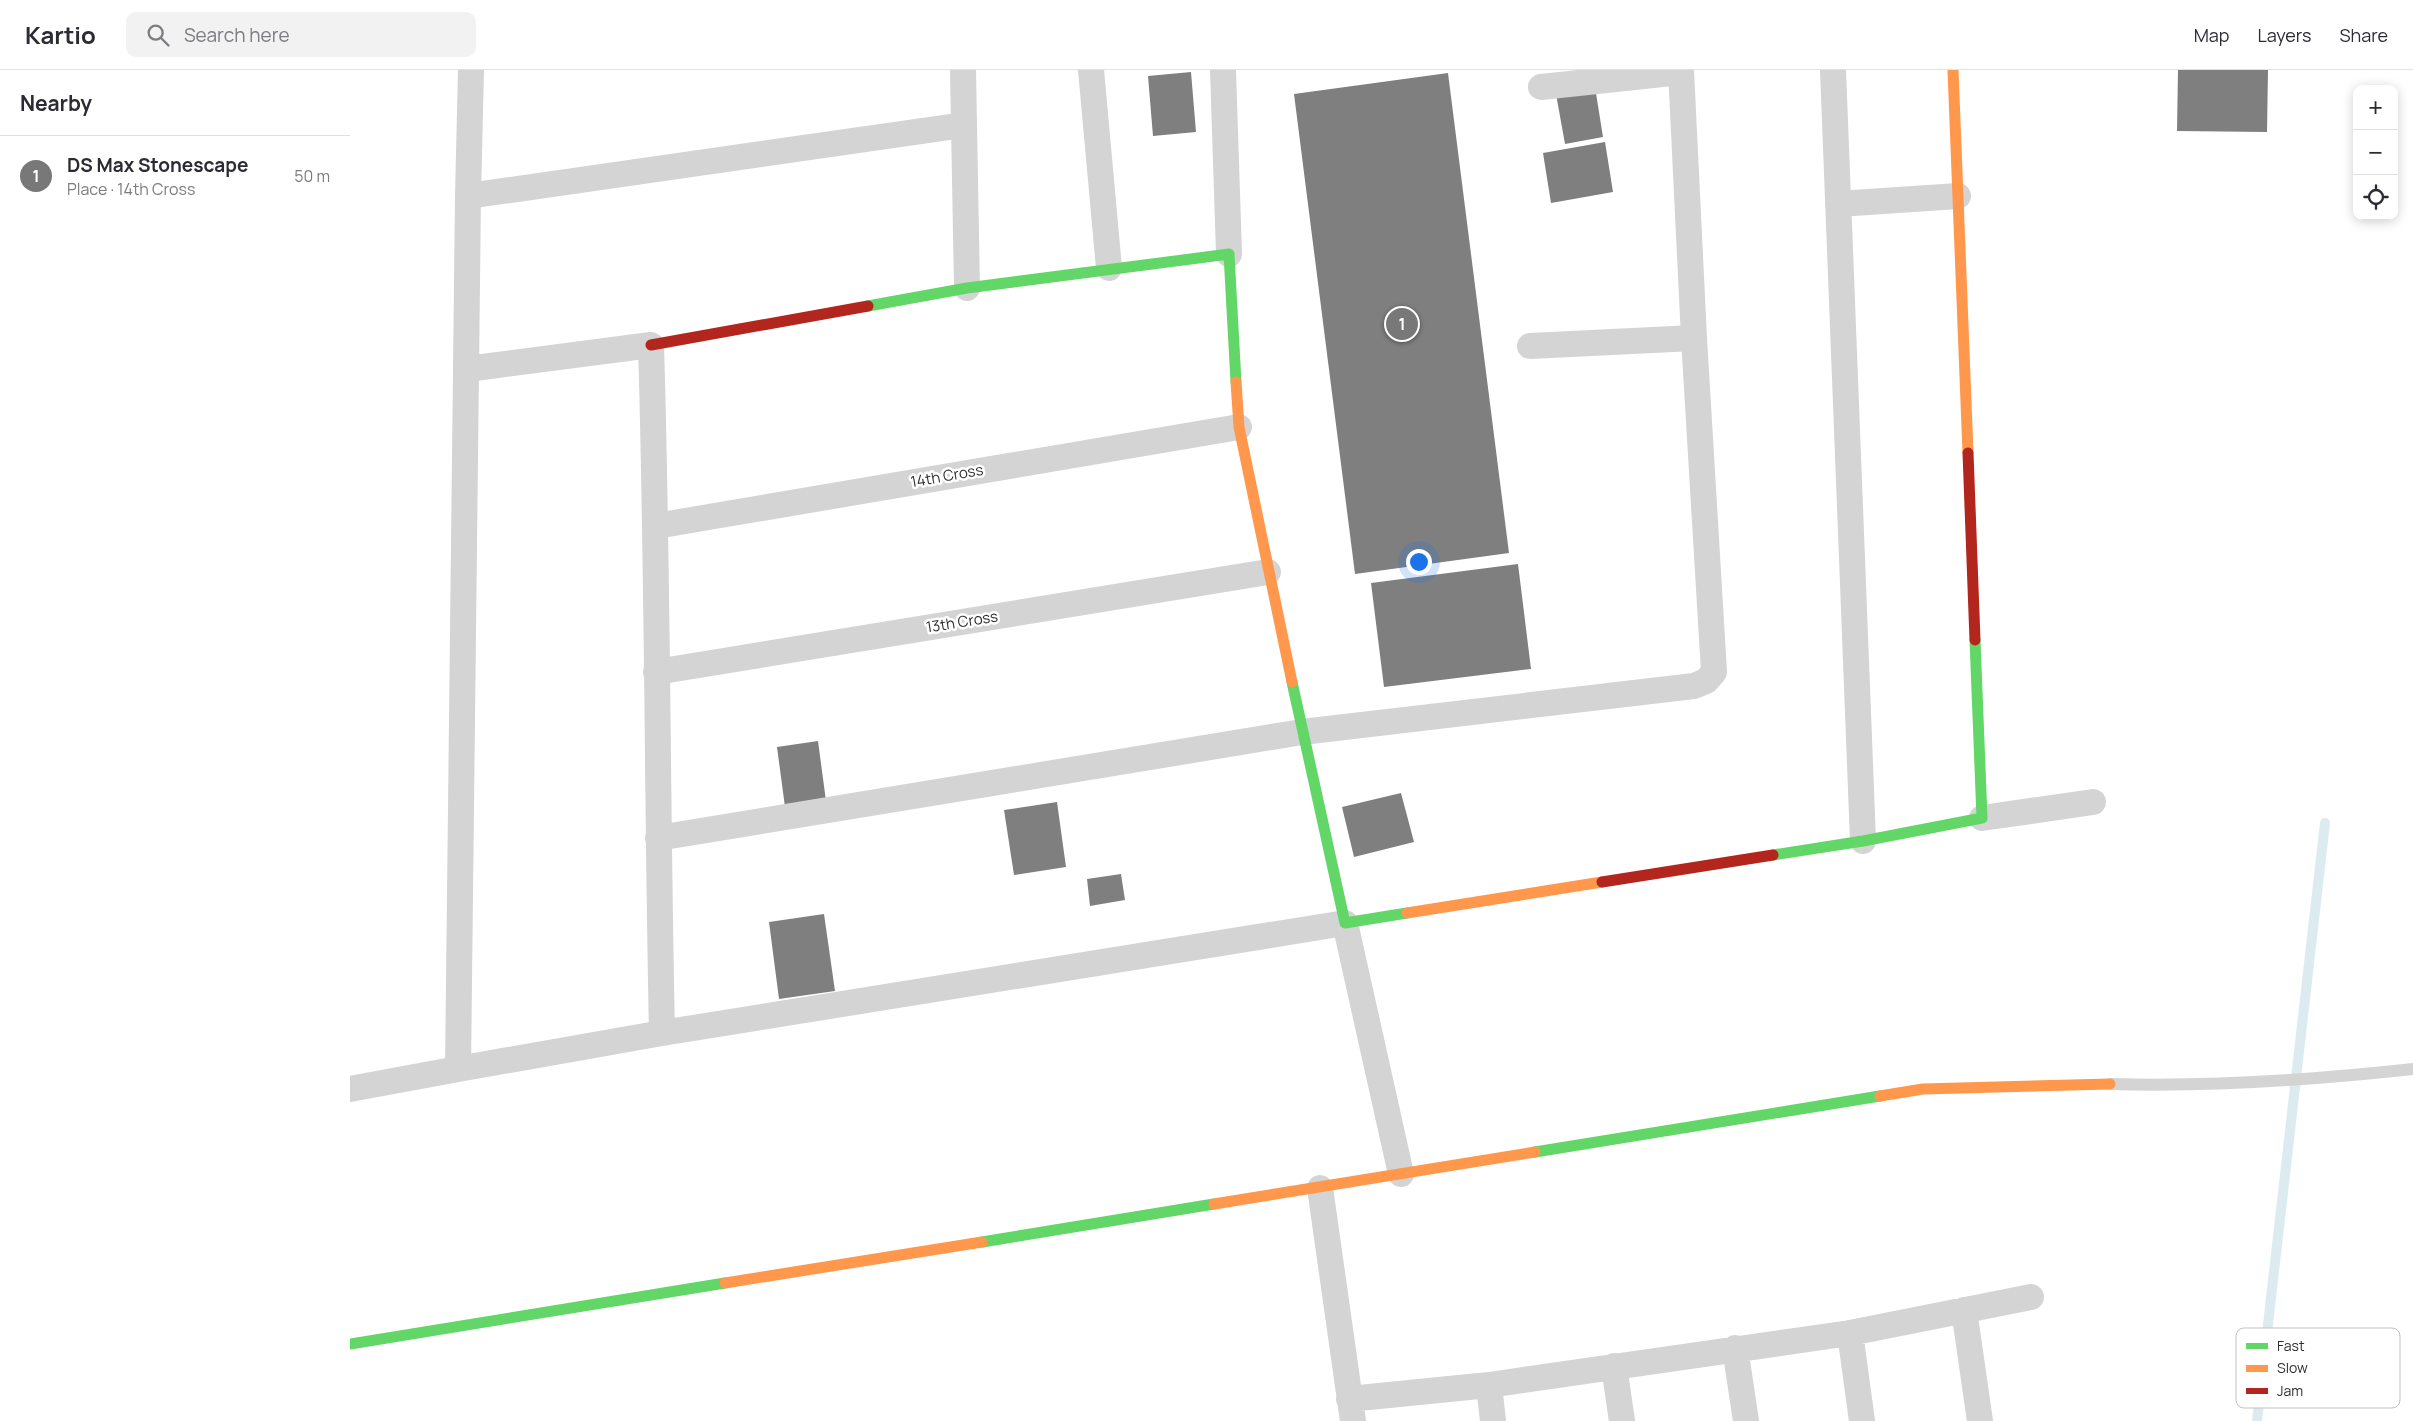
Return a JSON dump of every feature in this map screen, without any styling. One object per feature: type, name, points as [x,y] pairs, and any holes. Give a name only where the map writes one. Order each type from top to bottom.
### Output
[{"type":"street","points":[[458,1069],[471,70]]},
{"type":"street","points":[[963,70],[967,288]]},
{"type":"street","points":[[1092,70],[1109,268]]},
{"type":"street","points":[[1223,70],[1229,254],[1239,427],[1302,732],[1401,1174]]},
{"type":"street","points":[[1833,70],[1863,841]]},
{"type":"street","points":[[1953,70],[1982,818]]},
{"type":"street","points":[[658,838],[1302,732],[1694,686],[1706,681],[1714,672],[1694,338],[1681,71],[1542,87]]},
{"type":"street","points":[[468,196],[964,125]]},
{"type":"street","points":[[1838,204],[1958,196]]},
{"type":"street","points":[[467,369],[651,345],[967,288],[1109,268],[1229,254]]},
{"type":"street","points":[[1530,346],[1694,338]]},
{"type":"street","points":[[651,345],[656,526],[656,672],[662,1033]]},
{"type":"street","name":"14th Cross","points":[[656,526],[1239,427]]},
{"type":"street","name":"13th Cross","points":[[656,672],[1268,572]]},
{"type":"street","points":[[350,1089],[662,1033],[1863,841],[1982,818],[2093,802]]},
{"type":"street","points":[[350,1344],[1923,1089],[2110,1084]]},
{"type":"street","points":[[1320,1188],[1351,1410],[1489,1385],[1735,1348],[1850,1333],[2031,1297]]},
{"type":"street","points":[[1964,1310],[1980,1421]]},
{"type":"street","points":[[1850,1333],[1862,1421]]},
{"type":"street","points":[[1735,1348],[1746,1421]]},
{"type":"street","points":[[1614,1366],[1622,1421]]},
{"type":"street","points":[[1489,1385],[1493,1421]]},
{"type":"lane","points":[[2110,1084],[2166,1085],[2367,1074],[2413,1069]]},
{"type":"building","points":[[2178,70],[2268,70],[2267,132],[2177,131]]},
{"type":"building","points":[[1191,72],[1196,132],[1153,136],[1148,76]]},
{"type":"building","points":[[1448,73],[1509,553],[1355,574],[1294,94]]},
{"type":"building","points":[[1595,87],[1603,137],[1565,144],[1556,94]]},
{"type":"building","points":[[1605,142],[1613,192],[1551,203],[1543,153]]},
{"type":"building","points":[[1518,564],[1531,669],[1384,687],[1371,583]]},
{"type":"building","points":[[818,741],[826,801],[785,807],[777,747]]},
{"type":"building","points":[[1401,793],[1414,842],[1354,857],[1342,807]]},
{"type":"building","points":[[1057,802],[1066,867],[1014,875],[1004,810]]},
{"type":"building","points":[[1121,874],[1125,900],[1090,906],[1087,879]]},
{"type":"building","points":[[824,914],[835,991],[779,999],[769,922]]},
{"type":"waterway","points":[[2268,1328],[2325,823]]},
{"type":"waterway","points":[[2257,1421],[2258,1408]]},
{"type":"traffic: fast","points":[[868,306],[967,288],[1229,254],[1236,382]]},
{"type":"traffic: fast","points":[[1773,855],[1863,841],[1982,818],[1975,640]]},
{"type":"traffic: fast","points":[[1292,682],[1345,923],[1407,913]]},
{"type":"traffic: fast","points":[[1535,1152],[1880,1096]]},
{"type":"traffic: fast","points":[[982,1242],[1214,1204]]},
{"type":"traffic: fast","points":[[350,1344],[725,1283]]},
{"type":"traffic: slow","points":[[1953,70],[1968,453]]},
{"type":"traffic: slow","points":[[1236,382],[1239,427],[1292,682]]},
{"type":"traffic: slow","points":[[1407,913],[1602,882]]},
{"type":"traffic: slow","points":[[1880,1096],[1923,1089],[2110,1084]]},
{"type":"traffic: slow","points":[[1214,1204],[1535,1152]]},
{"type":"traffic: slow","points":[[725,1283],[982,1242]]},
{"type":"traffic: jam","points":[[651,345],[868,306]]},
{"type":"traffic: jam","points":[[1968,453],[1975,640]]},
{"type":"traffic: jam","points":[[1602,882],[1773,855]]},
{"type":"place","name":"DS Max Stonescape","points":[[1402,324]]}]
